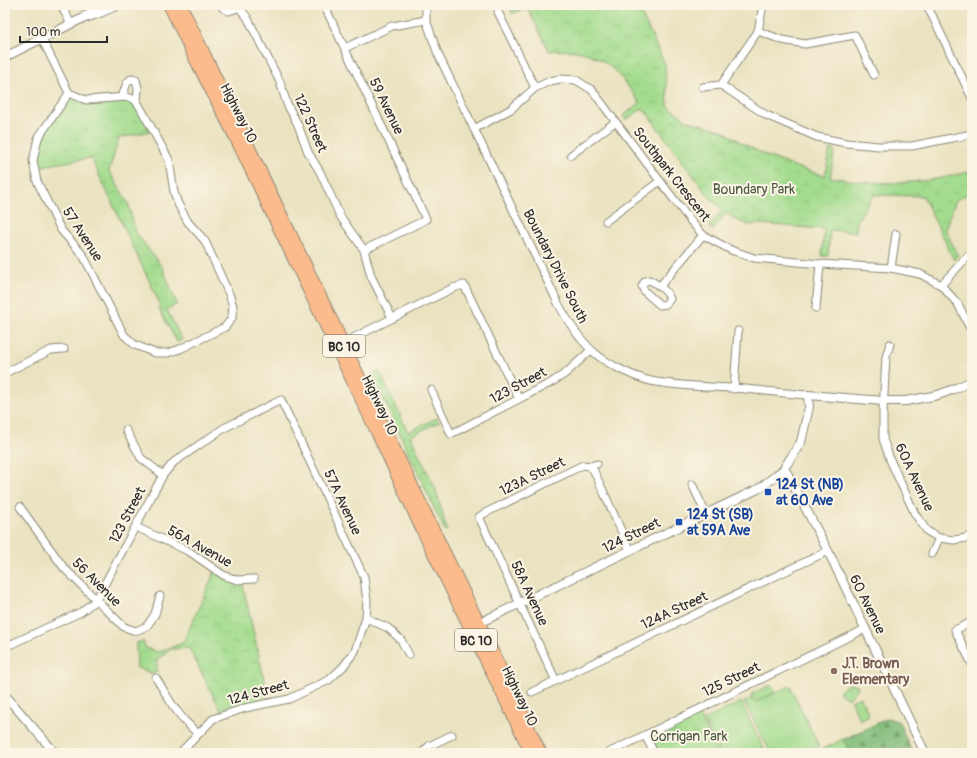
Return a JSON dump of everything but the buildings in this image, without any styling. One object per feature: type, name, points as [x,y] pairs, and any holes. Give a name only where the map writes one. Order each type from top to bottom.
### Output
[{"type":"highway","name":"Highway 10","points":[[169,5],[238,144],[381,441],[421,528],[531,753]]},
{"type":"highway","name":"Highway 10","points":[[182,6],[342,343],[541,753]]},
{"type":"highway","points":[[421,528],[429,533],[469,616],[479,623]]},
{"type":"street","points":[[62,5],[71,24]]},
{"type":"street","points":[[5,57],[79,20],[102,5]]},
{"type":"street","points":[[79,20],[100,14],[118,5]]},
{"type":"street","name":"122 Street","points":[[221,5],[229,11],[236,9],[238,5],[247,18],[280,82],[287,104],[298,125],[308,152],[320,172],[340,216],[364,250],[371,276],[392,318]]},
{"type":"street","name":"59 Avenue","points":[[324,5],[426,219],[364,250]]},
{"type":"street","name":"Boundary Drive South","points":[[426,5],[426,20],[438,54],[558,304],[572,329],[592,350],[616,367],[636,376],[650,380],[683,385],[808,395]]},
{"type":"street","points":[[720,84],[758,31],[763,5]]},
{"type":"street","points":[[927,5],[972,98]]},
{"type":"street","points":[[498,12],[535,88]]},
{"type":"street","points":[[345,48],[392,26],[426,20]]},
{"type":"street","points":[[758,31],[782,40],[805,44],[854,35],[874,75]]},
{"type":"street","points":[[42,39],[69,93],[86,100],[127,97],[134,99],[137,102]]},
{"type":"street","points":[[122,97],[127,83],[131,79],[136,80],[138,88],[137,102]]},
{"type":"street","name":"Southpark Crescent","points":[[474,129],[511,108],[535,88],[550,81],[560,79],[576,80],[592,90],[689,219],[703,235],[731,250],[754,258],[891,268],[920,274],[941,285],[958,304],[972,332]]},
{"type":"street","points":[[703,87],[720,84],[766,115],[817,137],[846,144],[912,146],[972,134]]},
{"type":"street","name":"57 Avenue","points":[[69,93],[38,138],[33,161],[37,181],[61,230],[84,255],[124,335],[135,344],[155,353],[168,353],[180,349],[225,327],[232,318],[233,306],[205,241],[188,222],[178,204],[174,192],[168,160],[140,105],[137,102]]},
{"type":"street","points":[[571,155],[615,122]]},
{"type":"street","points":[[606,221],[660,181]]},
{"type":"street","points":[[891,268],[896,234]]},
{"type":"street","points":[[660,286],[703,235]]},
{"type":"street","points":[[941,285],[967,256],[972,253]]},
{"type":"street","points":[[816,308],[820,264]]},
{"type":"street","points":[[342,343],[453,288],[464,285],[519,399]]},
{"type":"street","points":[[734,389],[738,331]]},
{"type":"street","name":"60A Avenue","points":[[890,344],[886,357],[883,439],[891,462],[915,514],[927,531],[939,538]]},
{"type":"street","points":[[5,373],[51,350],[64,349]]},
{"type":"street","name":"123 Street","points":[[431,390],[451,434],[566,373],[592,350]]},
{"type":"street","points":[[808,395],[884,401],[906,401],[938,395],[954,390],[972,381]]},
{"type":"street","name":"124 Street","points":[[479,623],[760,488],[772,480],[783,470],[801,442],[809,407],[808,395]]},
{"type":"street","name":"123 Street","points":[[5,647],[81,612],[96,600],[163,475],[174,462],[224,428],[281,400]]},
{"type":"street","name":"57A Avenue","points":[[281,400],[364,577],[367,601],[366,618]]},
{"type":"street","points":[[126,430],[141,458],[163,475]]},
{"type":"street","name":"123A Street","points":[[482,513],[583,465],[593,465],[594,471],[630,550]]},
{"type":"street","name":"60 Avenue","points":[[783,470],[787,474],[828,552],[925,753]]},
{"type":"street","points":[[692,484],[706,514]]},
{"type":"street","name":"56 Avenue","points":[[20,507],[64,568],[124,627],[136,631],[147,626],[155,614],[160,596]]},
{"type":"street","name":"58A Avenue","points":[[482,513],[520,603],[556,681]]},
{"type":"street","name":"56A Avenue","points":[[136,527],[190,552],[223,575],[237,580],[254,580]]},
{"type":"street","points":[[932,554],[939,538],[954,540],[972,536]]},
{"type":"street","name":"124A Street","points":[[532,692],[828,552]]},
{"type":"street","points":[[366,618],[388,628],[401,640],[409,655]]},
{"type":"street","name":"124 Street","points":[[180,753],[213,719],[245,708],[289,699],[329,680],[343,667],[355,651],[366,618]]},
{"type":"street","points":[[972,622],[955,630],[972,664]]},
{"type":"street","name":"125 Street","points":[[608,753],[865,629]]},
{"type":"street","points":[[156,678],[173,706],[198,734]]},
{"type":"street","points":[[5,695],[55,753]]},
{"type":"street","points":[[422,753],[429,746],[452,735]]},
{"type":"street","points":[[645,735],[654,753]]},
{"type":"green space","name":"Boundary Park","points":[[510,5],[642,5],[638,7],[665,64],[668,106],[688,121],[722,130],[742,143],[767,156],[793,166],[825,176],[830,149],[835,150],[830,177],[858,181],[900,183],[942,178],[972,172],[972,192],[956,200],[945,229],[958,256],[954,260],[923,196],[874,195],[857,220],[856,232],[830,230],[828,256],[822,256],[824,229],[761,224],[748,225],[736,220],[726,213],[713,230],[709,227],[722,210],[709,197],[643,108],[626,120],[623,116],[640,103],[613,69],[603,61],[580,52],[566,50],[549,51],[528,9],[512,13]]},
{"type":"green space","points":[[69,96],[126,99],[132,101],[151,131],[119,138],[109,171],[128,203],[136,233],[162,267],[177,304],[167,310],[182,340],[177,342],[159,309],[160,304],[91,158],[37,167],[35,161],[40,138]]},
{"type":"green space","points":[[379,371],[408,432],[437,418],[439,422],[410,436],[436,490],[447,530],[445,531],[372,374]]},
{"type":"green space","points":[[215,571],[242,581],[269,701],[222,713],[189,648],[171,649],[157,660],[157,672],[153,674],[137,668],[136,643],[143,641],[146,648],[158,652],[183,643]]},
{"type":"green space","points":[[847,684],[855,684],[858,686],[848,699],[840,693],[840,691]]},
{"type":"green space","points":[[770,685],[774,688],[773,694],[756,702],[751,699],[752,694]]},
{"type":"green space","points":[[790,686],[819,746],[804,753],[771,753],[744,702],[751,699],[756,702]]},
{"type":"green space","points":[[860,697],[869,715],[860,720],[851,701]]},
{"type":"green space","points":[[741,702],[766,753],[720,753],[704,720]]},
{"type":"green space","name":"Corrigan Park","points":[[698,712],[718,753],[659,753],[650,735]]},
{"type":"green space","points":[[888,718],[899,722],[912,753],[895,753],[891,751],[888,753],[815,753]]},
{"type":"green space","points":[[843,739],[850,753],[816,753]]},
{"type":"place","name":"124 St (NB) at 60 Ave","points":[[768,492]]},
{"type":"place","name":"124 St (SB) at 59A Ave","points":[[679,522]]},
{"type":"place","name":"J.T. Brown Elementary","points":[[834,671]]}]
